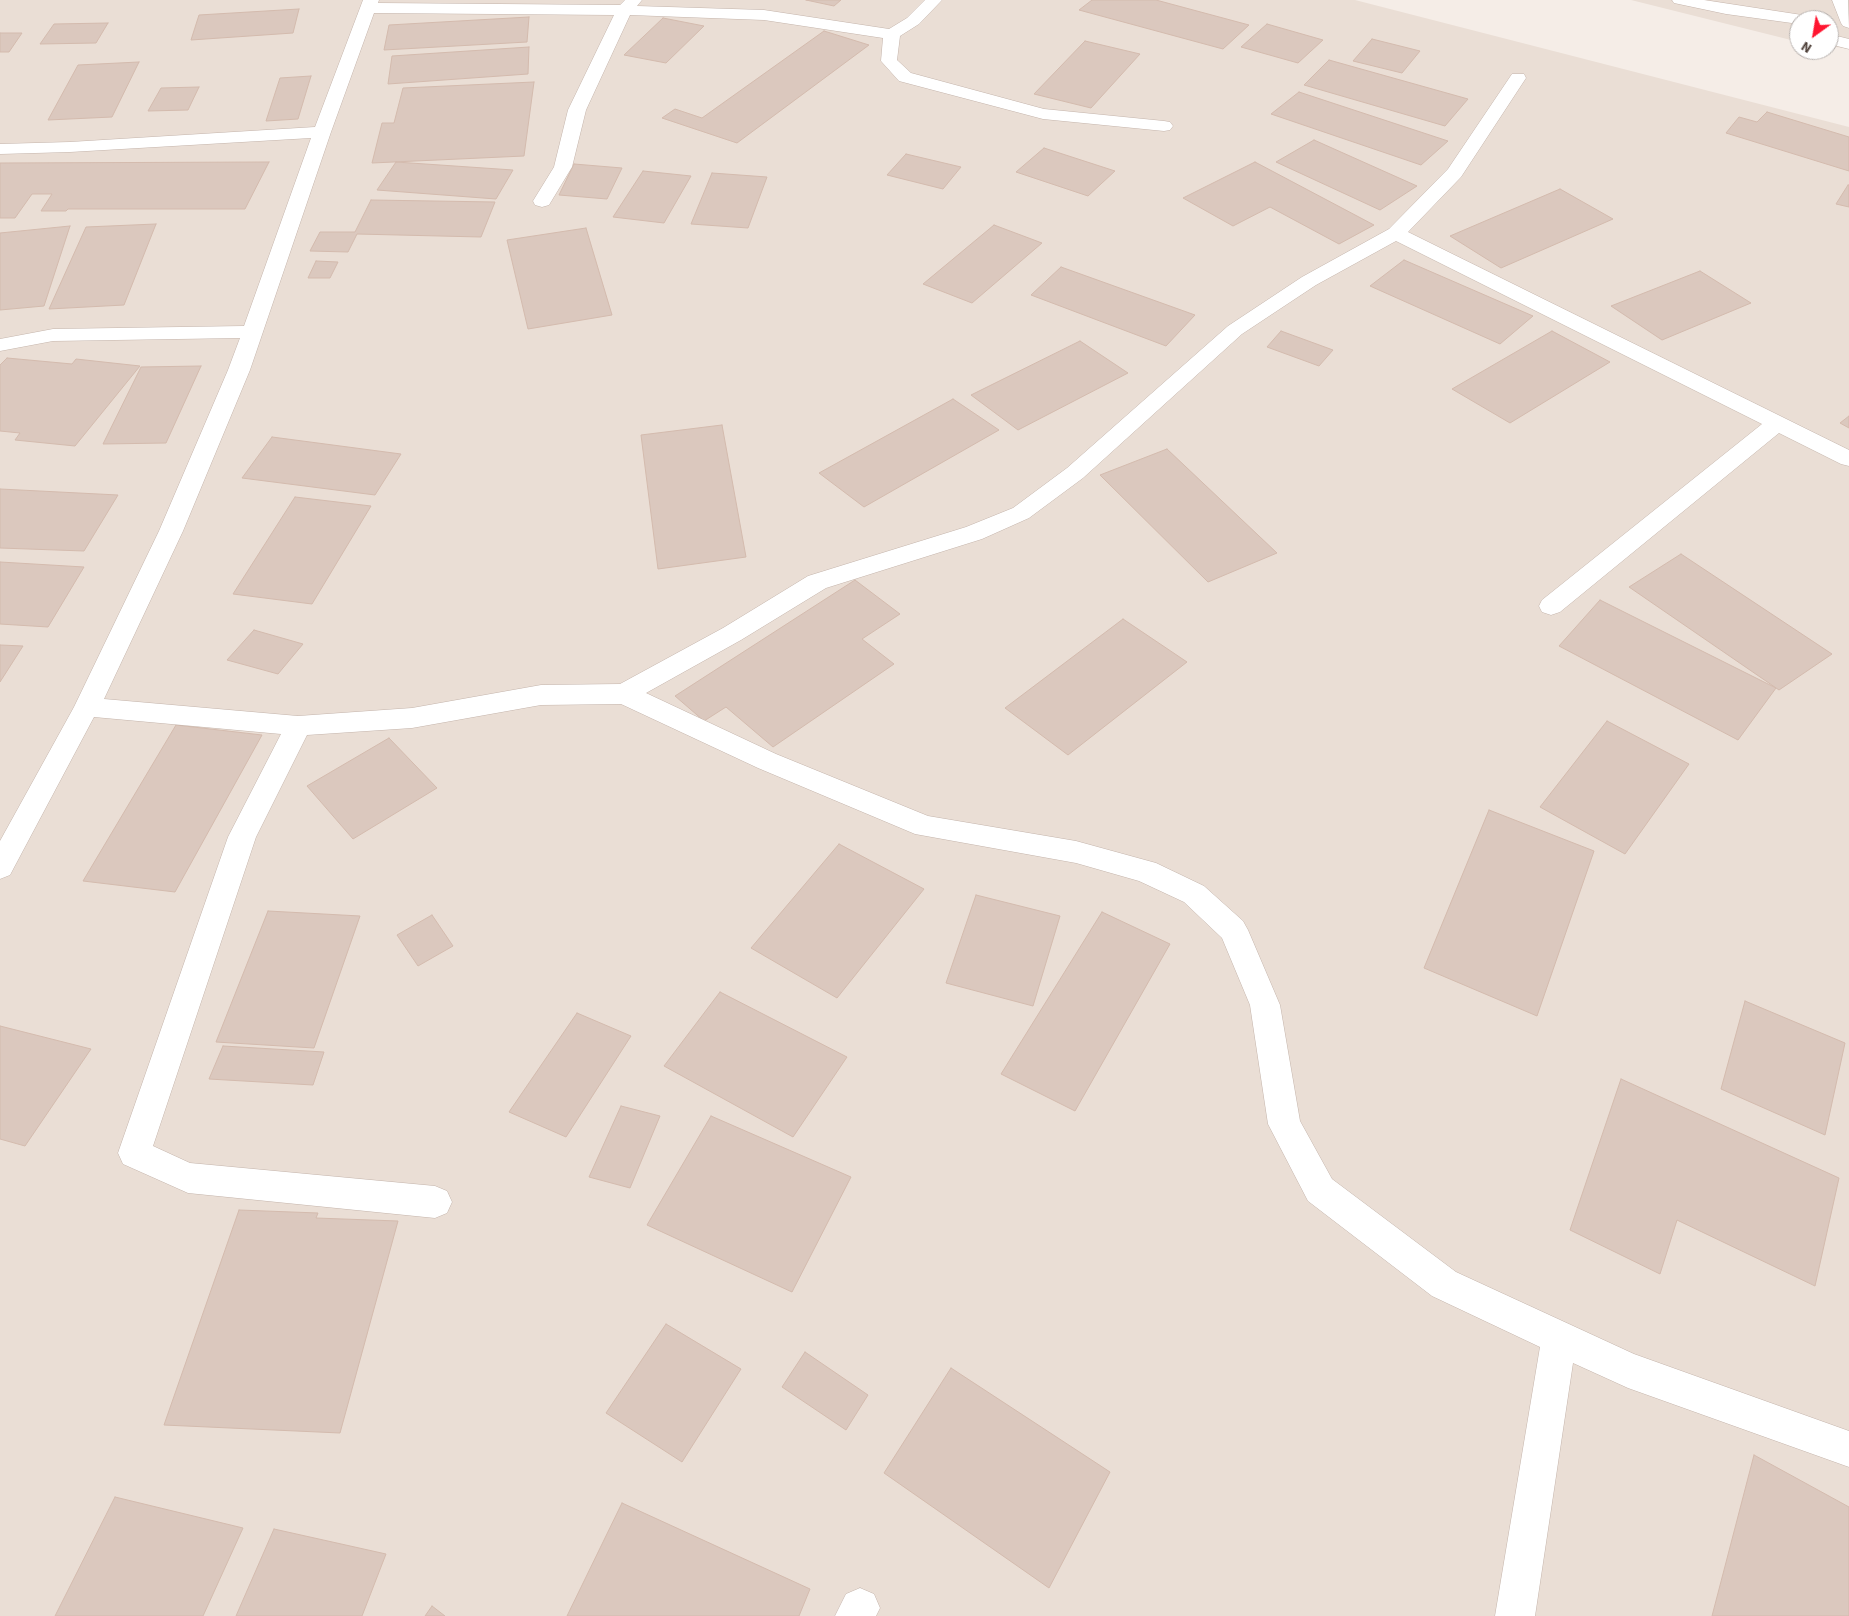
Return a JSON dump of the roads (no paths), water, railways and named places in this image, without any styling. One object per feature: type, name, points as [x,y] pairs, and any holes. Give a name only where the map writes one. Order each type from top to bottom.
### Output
[{"type":"street","points":[[0,867],[87,707],[171,531],[239,370],[322,132],[370,4],[629,5],[764,15],[892,34],[913,21],[934,0]]},
{"type":"street","points":[[1680,0],[1789,27]]},
{"type":"street","points":[[1840,0],[1841,28],[1849,44]]},
{"type":"street","points":[[542,201],[562,167],[577,110],[629,5]]},
{"type":"street","points":[[1726,10],[1789,18]]},
{"type":"street","points":[[892,34],[889,61],[905,77],[1043,114],[1164,126]]},
{"type":"street","points":[[624,694],[732,634],[817,582],[974,533],[1020,513],[1075,473],[1235,330],[1310,281],[1396,233],[1455,173],[1518,78]]},
{"type":"street","points":[[0,148],[70,147],[322,132]]},
{"type":"street","points":[[1396,233],[1849,459]]},
{"type":"street","points":[[0,345],[53,334],[252,332]]},
{"type":"street","points":[[1552,606],[1777,424]]},
{"type":"street","points":[[87,707],[298,726],[412,718],[541,695],[624,694],[767,761],[925,826],[1076,852],[1146,871],[1194,894],[1233,930],[1265,1004],[1284,1124],[1320,1190],[1444,1284],[1628,1370],[1849,1449]]},
{"type":"street","points":[[298,726],[242,837],[134,1153],[188,1178],[434,1202]]},
{"type":"street","points":[[1515,1616],[1558,1338]]}]
